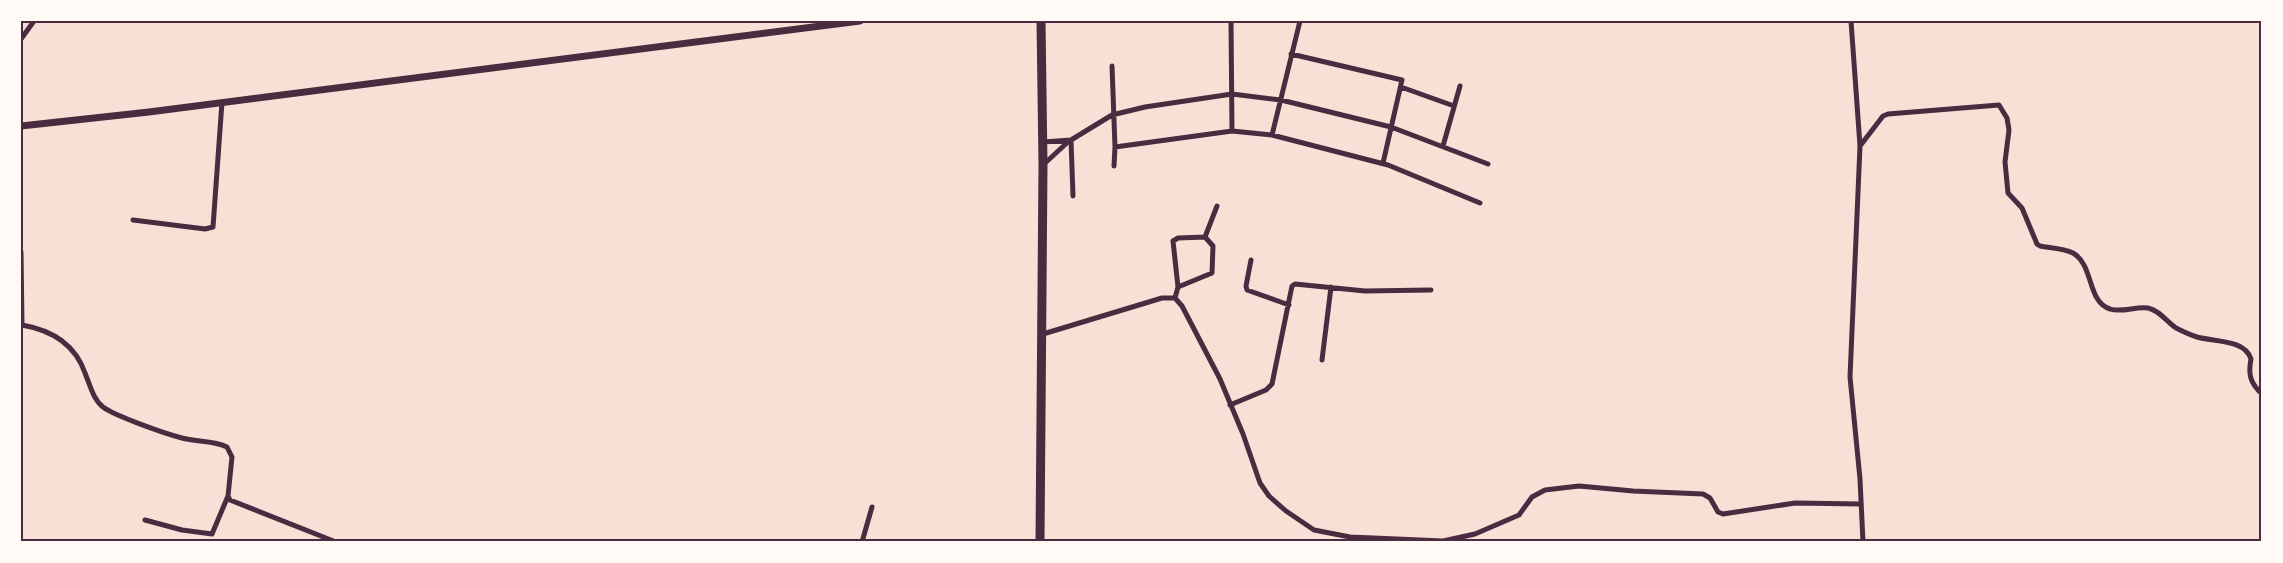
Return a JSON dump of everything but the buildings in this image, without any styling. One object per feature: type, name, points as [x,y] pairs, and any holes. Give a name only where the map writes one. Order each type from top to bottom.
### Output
[{"type":"main road","points":[[1040,542],[1043,165],[1041,21]]},
{"type":"street","points":[[21,39],[34,21]]},
{"type":"street","points":[[21,126],[860,21]]},
{"type":"street","points":[[1231,21],[1232,131]]},
{"type":"street","points":[[1272,135],[1300,21]]},
{"type":"street","points":[[1851,21],[1860,146],[1850,377],[1863,542]]},
{"type":"street","points":[[1292,54],[1400,78],[1401,87],[1382,163]]},
{"type":"street","points":[[1112,66],[1114,166]]},
{"type":"street","points":[[1443,146],[1460,86]]},
{"type":"street","points":[[1401,87],[1454,106]]},
{"type":"street","points":[[1043,165],[1070,141],[1112,115],[1145,107],[1232,94],[1280,100],[1391,127],[1488,164]]},
{"type":"street","points":[[133,220],[206,229],[213,227],[222,102]]},
{"type":"street","points":[[1860,146],[1883,116],[1888,114],[1999,106],[2007,118],[2009,130],[2005,162],[2008,193],[2022,208],[2037,244],[2061,249],[2078,257],[2102,305],[2110,309],[2148,308],[2176,328],[2197,337],[2225,342],[2246,350],[2251,359],[2250,378],[2262,394]]},
{"type":"street","points":[[1115,147],[1232,131],[1272,135],[1382,163],[1480,203]]},
{"type":"street","points":[[1043,142],[1070,141]]},
{"type":"street","points":[[1070,141],[1073,196]]},
{"type":"street","points":[[1205,237],[1217,206]]},
{"type":"street","points":[[1175,298],[1178,287],[1173,241],[1178,238],[1205,237]]},
{"type":"street","points":[[1178,287],[1212,273],[1213,246],[1205,237]]},
{"type":"street","points":[[21,252],[22,326],[37,328],[55,336],[70,346],[78,356],[97,400],[105,408],[181,438],[227,446],[232,457],[228,496],[212,534],[182,530],[145,520]]},
{"type":"street","points":[[1251,260],[1246,286],[1247,290],[1289,305]]},
{"type":"street","points":[[1230,405],[1266,390],[1272,384],[1292,286],[1295,284],[1365,291],[1431,290]]},
{"type":"street","points":[[1322,360],[1331,287]]},
{"type":"street","points":[[1042,334],[1162,298],[1175,298],[1182,306],[1220,379],[1243,434],[1260,483],[1268,496],[1301,523],[1314,530],[1350,537],[1448,542]]},
{"type":"street","points":[[1443,541],[1475,534],[1519,515],[1532,497],[1545,490],[1579,486],[1633,491],[1703,494],[1710,498],[1718,512],[1723,514],[1795,503],[1861,504]]},
{"type":"street","points":[[228,496],[234,503],[336,542]]},
{"type":"street","points":[[862,542],[872,507]]}]
